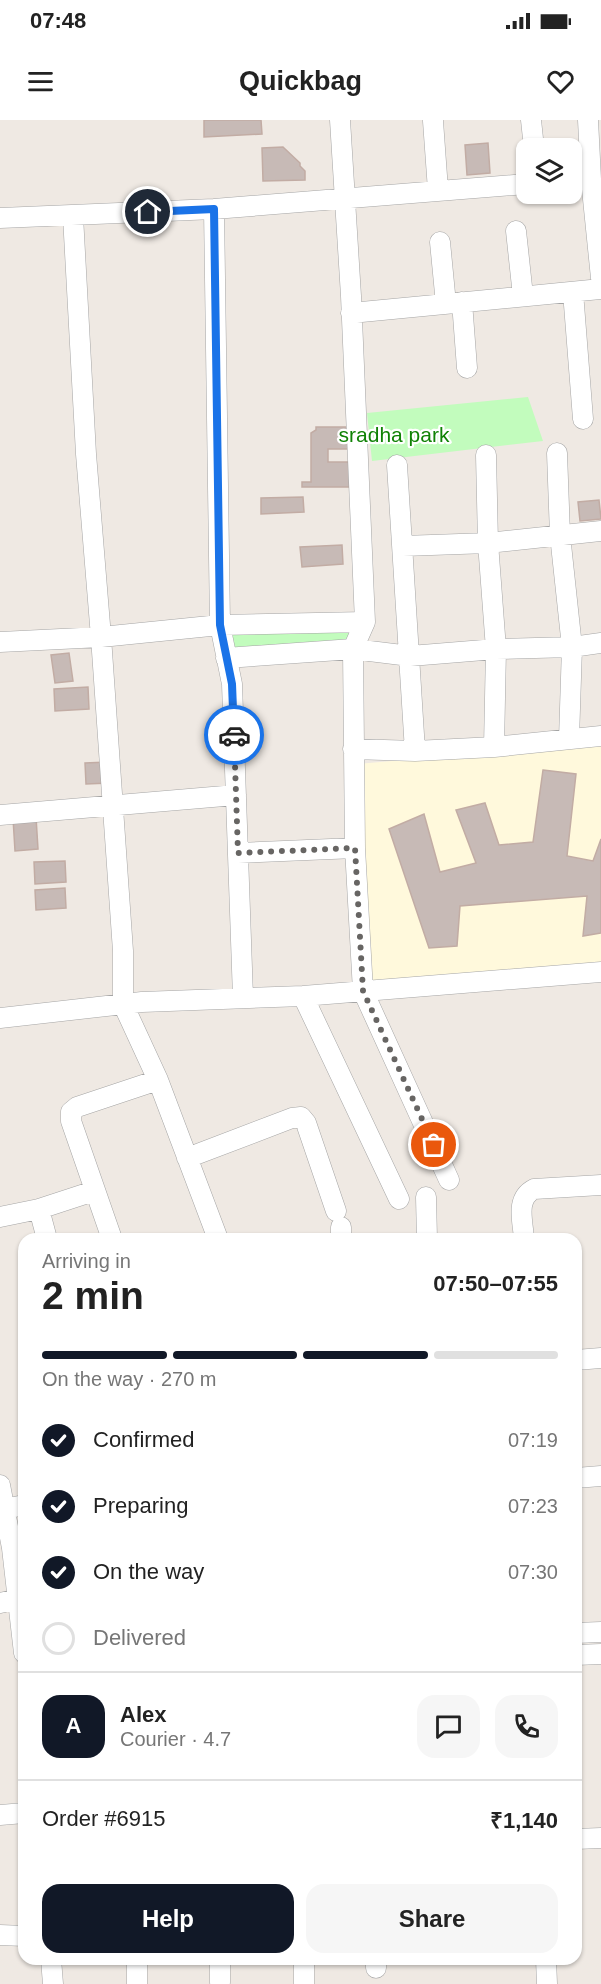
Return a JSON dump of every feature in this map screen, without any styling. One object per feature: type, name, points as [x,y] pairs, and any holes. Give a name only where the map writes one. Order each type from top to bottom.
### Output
[{"type":"street","points":[[340,120],[365,622],[352,649],[355,848],[363,991],[449,1180]]},
{"type":"street","points":[[531,120],[533,138]]},
{"type":"street","points":[[588,120],[591,179],[601,278]]},
{"type":"street","points":[[433,121],[438,190]]},
{"type":"street","points":[[582,179],[591,179]]},
{"type":"street","points":[[0,218],[214,209],[516,185]]},
{"type":"street","points":[[214,209],[220,625],[232,684],[243,997]]},
{"type":"street","points":[[73,216],[86,454],[123,951],[123,1004],[158,1080],[216,1233]]},
{"type":"street","points":[[516,231],[523,296]]},
{"type":"street","points":[[440,242],[467,368]]},
{"type":"street","points":[[351,314],[601,289]]},
{"type":"street","points":[[573,292],[583,419]]},
{"type":"street","points":[[557,453],[560,535],[572,647],[569,739]]},
{"type":"street","points":[[486,455],[488,543],[495,649],[494,747]]},
{"type":"street","points":[[397,465],[414,751]]},
{"type":"street","points":[[403,546],[488,543],[601,531]]},
{"type":"street","points":[[0,642],[101,637],[220,625],[365,622]]},
{"type":"street","points":[[226,658],[352,649],[410,656],[495,649],[572,647],[601,643]]},
{"type":"street","points":[[353,749],[414,751],[494,747],[601,736]]},
{"type":"street","points":[[0,814],[236,795]]},
{"type":"street","points":[[238,853],[355,848]]},
{"type":"street","points":[[0,1018],[123,1004],[303,996],[601,972]]},
{"type":"street","points":[[303,996],[399,1199]]},
{"type":"street","points":[[110,1233],[71,1121],[71,1112],[77,1107],[158,1080]]},
{"type":"street","points":[[187,1158],[292,1118],[301,1117],[306,1123],[339,1225]]},
{"type":"street","points":[[523,1233],[521,1205],[529,1192],[534,1189],[601,1185]]},
{"type":"street","points":[[0,1217],[39,1209],[94,1191]]},
{"type":"street","points":[[426,1197],[427,1233]]},
{"type":"street","points":[[39,1209],[45,1233]]},
{"type":"street","points":[[582,1360],[601,1358]]},
{"type":"street","points":[[582,1478],[601,1476]]},
{"type":"street","points":[[0,1486],[12,1548],[9,1601],[18,1632]]},
{"type":"street","points":[[5,1509],[18,1506]]},
{"type":"street","points":[[582,1633],[601,1632]]},
{"type":"street","points":[[582,1655],[601,1654]]},
{"type":"street","points":[[0,1815],[18,1814]]},
{"type":"street","points":[[582,1839],[601,1838]]},
{"type":"street","points":[[0,1935],[18,1936]]},
{"type":"street","points":[[51,1965],[53,1984]]},
{"type":"street","points":[[137,1965],[137,1984]]},
{"type":"street","points":[[220,1965],[220,1982]]},
{"type":"street","points":[[304,1965],[304,1984]]},
{"type":"street","points":[[546,1965],[547,1984]]},
{"type":"shaded area","points":[[601,743],[601,963],[370,981],[357,764]]},
{"type":"green space","name":"sradha park","points":[[528,397],[543,441],[372,461],[367,413]]},
{"type":"green space","points":[[357,622],[353,649],[226,658],[230,625]]},
{"type":"building","points":[[204,120],[261,120],[262,134],[204,137]]},
{"type":"building","points":[[488,143],[490,173],[467,175],[465,145]]},
{"type":"building","points":[[283,147],[300,163],[305,171],[305,180],[263,181],[262,148]]},
{"type":"building","points":[[316,427],[352,427],[352,449],[328,449],[328,462],[355,462],[355,487],[302,487],[302,482],[311,482],[311,433],[316,430]]},
{"type":"building","points":[[303,497],[304,512],[261,514],[261,498]]},
{"type":"building","points":[[599,500],[601,519],[580,521],[578,502]]},
{"type":"building","points":[[342,545],[343,564],[302,567],[300,547]]},
{"type":"building","points":[[69,653],[73,681],[55,683],[51,655]]},
{"type":"building","points":[[88,687],[89,709],[55,711],[54,689]]},
{"type":"building","points":[[108,762],[109,783],[86,784],[85,763]]},
{"type":"building","points":[[543,770],[576,774],[567,856],[593,861],[601,839],[601,933],[583,936],[587,896],[460,906],[457,946],[429,948],[389,829],[424,814],[440,872],[476,863],[456,810],[485,803],[499,845],[533,842]]},
{"type":"building","points":[[36,817],[38,849],[15,851],[13,818]]},
{"type":"building","points":[[65,861],[66,882],[35,884],[34,862]]},
{"type":"building","points":[[65,888],[66,908],[36,910],[35,890]]},
{"type":"way so far","points":[[234,735],[238,853],[355,848],[363,991],[434,1145]]},
{"type":"route","points":[[148,212],[214,209],[220,625],[232,684],[234,735]]}]
